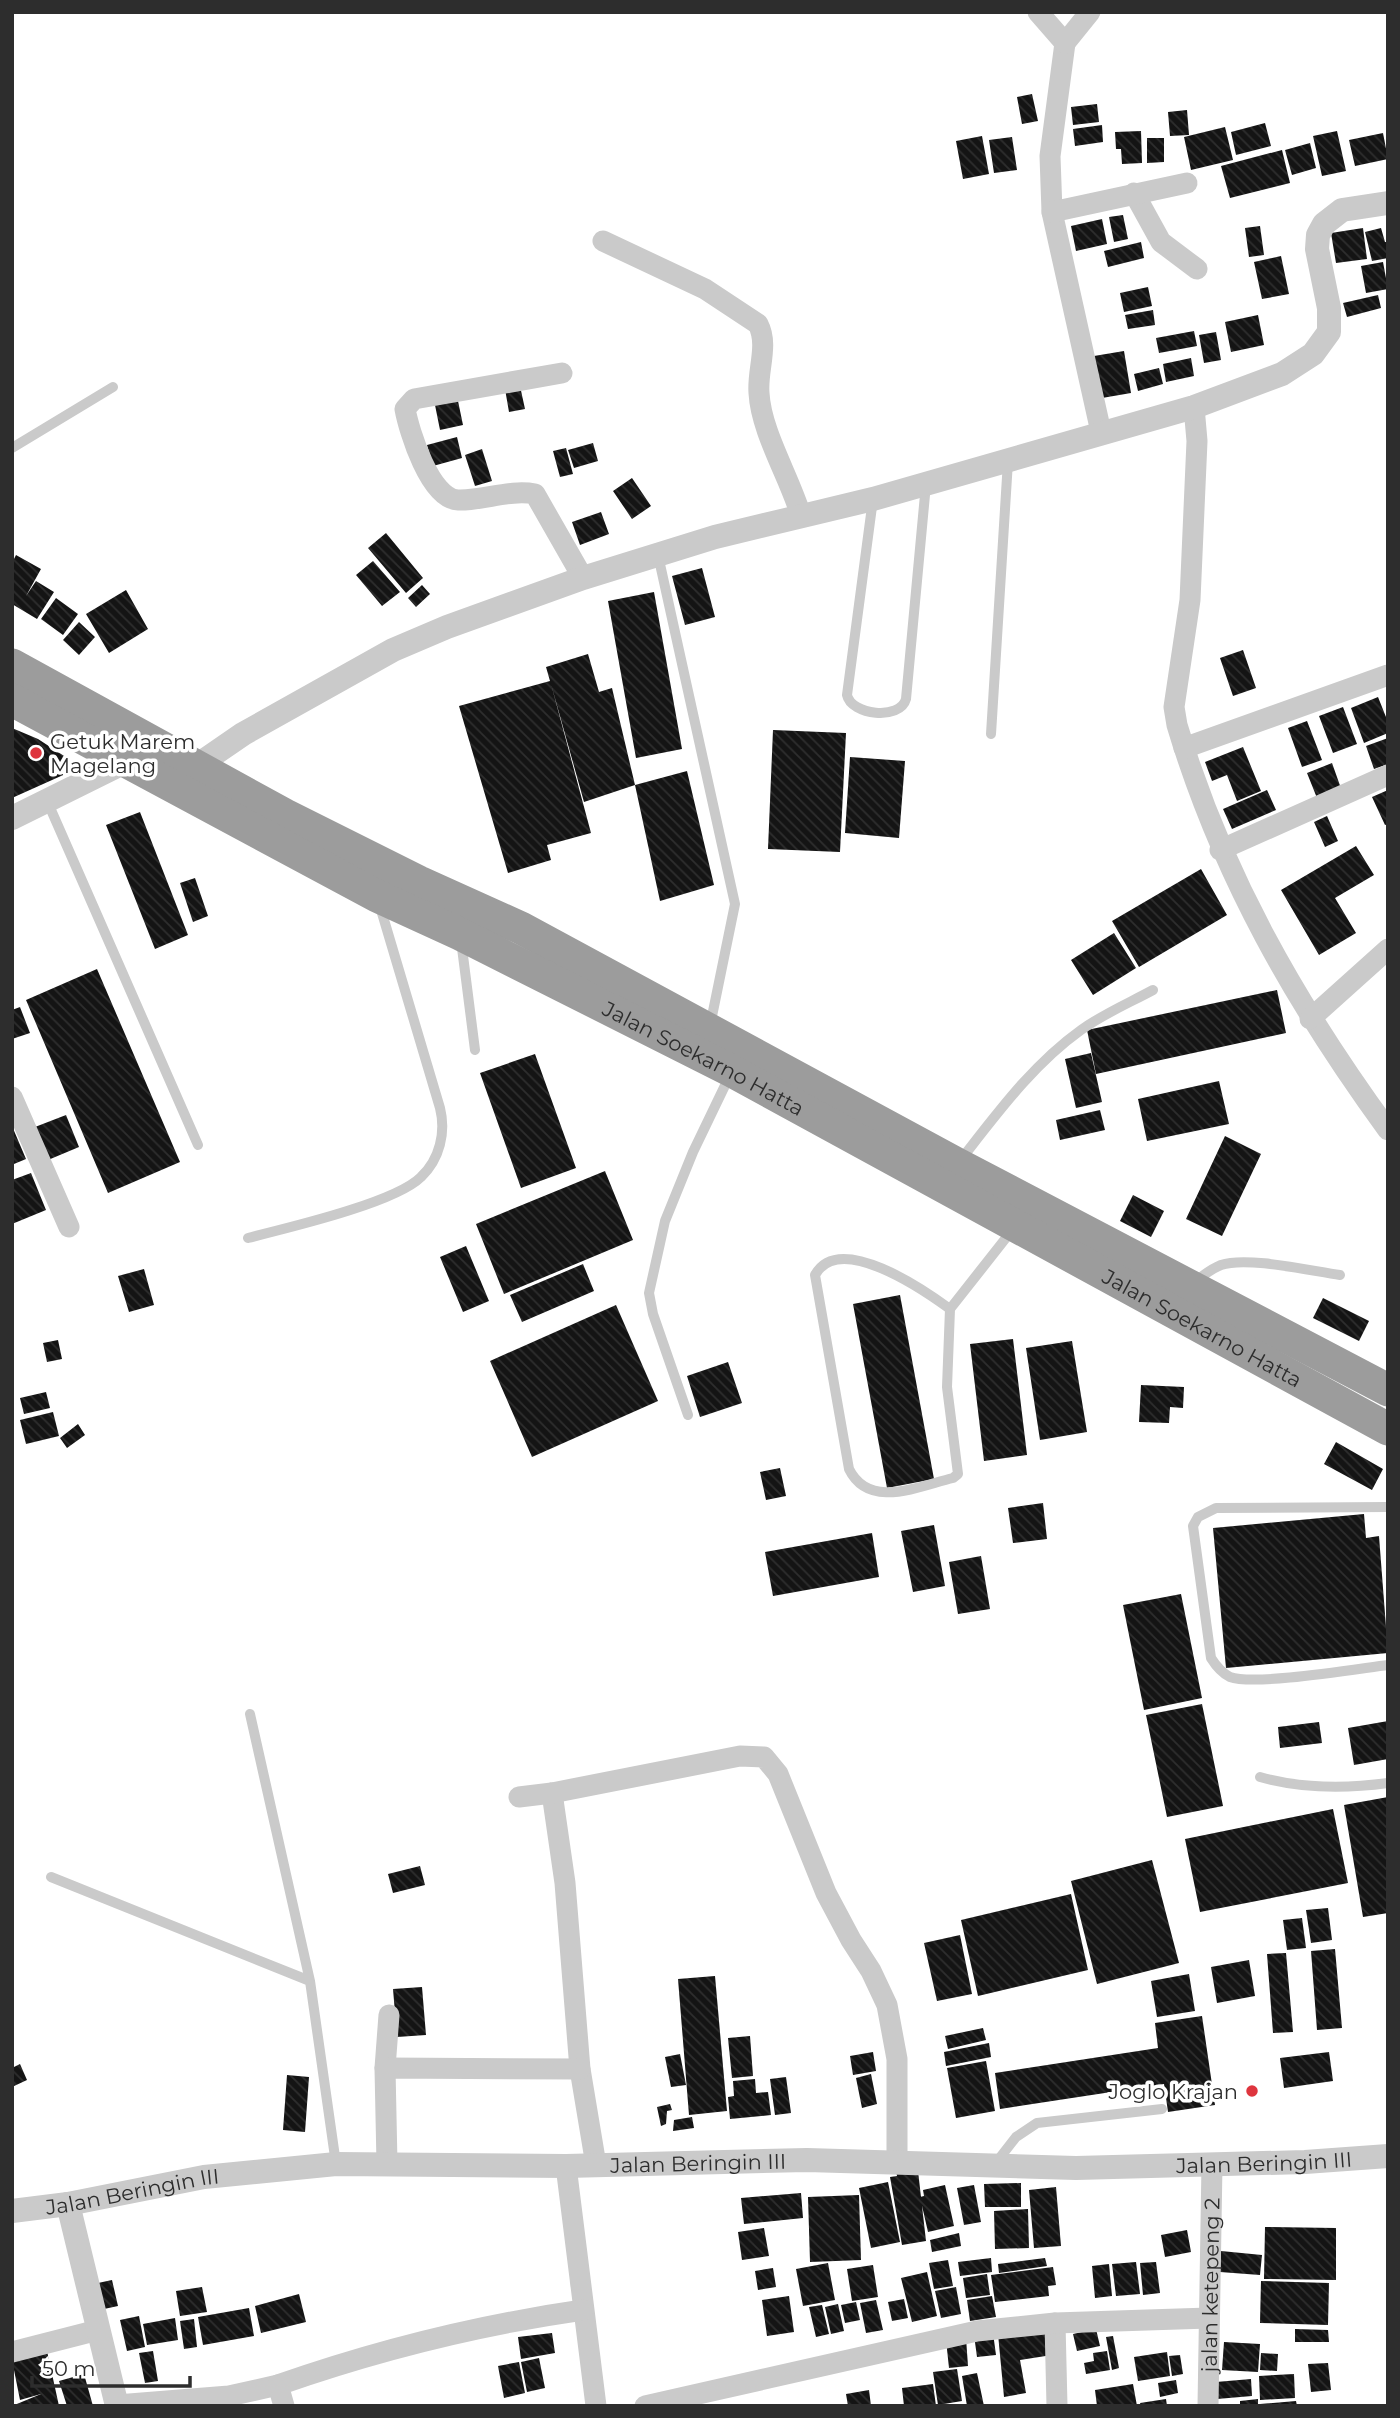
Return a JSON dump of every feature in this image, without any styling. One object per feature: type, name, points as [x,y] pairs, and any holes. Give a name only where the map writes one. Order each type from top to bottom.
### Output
[{"type":"highway","name":"Jalan Soekarno Hatta","points":[[12,665],[285,815],[416,897],[460,934],[732,1071],[1388,1429]]},
{"type":"highway","name":"Jalan Soekarno Hatta","points":[[12,700],[377,896],[416,897],[521,928],[957,1164],[1388,1390]]},
{"type":"street","points":[[1038,12],[1065,43]]},
{"type":"street","points":[[1090,12],[1065,43],[1050,156],[1052,212],[1101,432]]},
{"type":"street","points":[[1052,212],[1187,183]]},
{"type":"street","points":[[1134,193],[1161,242],[1197,270]]},
{"type":"street","points":[[198,765],[243,734],[393,650],[447,627],[583,578],[715,537],[873,499],[1101,432],[1194,409],[1282,374],[1313,354],[1326,338],[1330,326],[1318,248],[1321,230],[1333,215],[1342,210],[1388,203]]},
{"type":"street","points":[[603,241],[705,289],[758,324],[763,344],[758,384],[761,411],[801,516]]},
{"type":"street","points":[[562,373],[414,399],[405,409],[419,457],[444,493],[460,500],[535,494],[583,578]]},
{"type":"street","points":[[1194,409],[1197,441],[1190,600],[1174,707],[1184,748],[1220,850],[1310,1019],[1388,1130]]},
{"type":"street","points":[[1184,748],[1388,675]]},
{"type":"street","points":[[12,818],[48,803],[127,761]]},
{"type":"street","points":[[1220,850],[1388,775]]},
{"type":"street","points":[[1310,1019],[1388,950]]},
{"type":"street","points":[[12,1097],[69,1227]]},
{"type":"street","points":[[519,1797],[740,1756],[756,1755],[771,1763],[826,1893],[876,1980],[887,2005],[897,2059],[897,2161]]},
{"type":"street","points":[[552,1793],[565,1883],[580,2069],[596,2165]]},
{"type":"street","points":[[387,2164],[385,2067],[389,2015]]},
{"type":"street","points":[[385,2067],[580,2069]]},
{"type":"street","name":"Jalan Beringin III","points":[[12,2211],[68,2204],[204,2177],[336,2164],[596,2165],[897,2161],[1076,2168],[1388,2156]]},
{"type":"street","name":"jalan ketepeng 2","points":[[1208,2406],[1212,2164]]},
{"type":"street","points":[[566,2165],[596,2406]]},
{"type":"street","points":[[68,2204],[117,2406],[229,2396],[278,2385],[415,2342],[495,2323],[583,2310]]},
{"type":"street","points":[[645,2406],[925,2341],[977,2332],[1055,2323],[1209,2318]]},
{"type":"street","points":[[1055,2323],[1057,2406]]},
{"type":"street","points":[[12,2352],[97,2330]]},
{"type":"street","points":[[278,2385],[284,2406]]},
{"type":"lane","points":[[12,448],[113,387]]},
{"type":"lane","points":[[991,734],[1008,461]]},
{"type":"lane","points":[[873,499],[846,695],[856,709],[893,713],[904,707],[906,699],[926,484]]},
{"type":"lane","points":[[658,555],[736,904],[709,1028]]},
{"type":"lane","points":[[48,803],[198,1145]]},
{"type":"lane","points":[[248,1238],[364,1205],[407,1187],[428,1169],[443,1135],[440,1108],[377,896]]},
{"type":"lane","points":[[460,934],[475,1049]]},
{"type":"lane","points":[[957,1164],[1004,1104],[1058,1048],[1100,1018],[1153,990]]},
{"type":"lane","points":[[688,1415],[653,1314],[650,1284],[665,1221],[732,1071]]},
{"type":"lane","points":[[950,1309],[911,1282],[858,1260],[832,1261],[821,1266],[815,1275],[849,1469],[857,1482],[871,1492],[891,1493],[958,1474],[947,1387],[950,1309],[1015,1226]]},
{"type":"lane","points":[[1188,1286],[1210,1270],[1227,1264],[1269,1264],[1340,1275]]},
{"type":"lane","points":[[1388,1507],[1216,1508],[1198,1517],[1193,1526],[1211,1658],[1224,1673],[1232,1677],[1260,1679],[1388,1665]]},
{"type":"lane","points":[[250,1714],[310,1981],[336,2164]]},
{"type":"lane","points":[[1260,1777],[1291,1785],[1324,1788],[1388,1783]]},
{"type":"lane","points":[[51,1877],[310,1981]]},
{"type":"lane","points":[[994,2166],[1016,2137],[1037,2123],[1162,2109]]},
{"type":"building","points":[[1032,94],[1038,121],[1022,124],[1017,97]]},
{"type":"building","points":[[1097,104],[1099,122],[1073,125],[1071,107]]},
{"type":"building","points":[[1187,110],[1189,135],[1170,136],[1168,112]]},
{"type":"building","points":[[1265,123],[1271,146],[1236,155],[1231,132]]},
{"type":"building","points":[[1102,125],[1103,142],[1075,146],[1073,129]]},
{"type":"building","points":[[1225,127],[1233,160],[1191,170],[1184,137]]},
{"type":"building","points":[[1141,131],[1142,163],[1122,164],[1121,149],[1116,149],[1115,132]]},
{"type":"building","points":[[1337,131],[1346,171],[1322,176],[1313,136]]},
{"type":"building","points":[[1383,133],[1388,159],[1355,166],[1349,140]]},
{"type":"building","points":[[982,136],[989,174],[963,179],[956,141]]},
{"type":"building","points":[[1012,137],[1017,170],[994,173],[989,140]]},
{"type":"building","points":[[1147,138],[1164,138],[1164,162],[1147,163]]},
{"type":"building","points":[[1310,143],[1316,168],[1292,175],[1285,150]]},
{"type":"building","points":[[1282,150],[1290,183],[1230,198],[1221,166]]},
{"type":"building","points":[[1123,215],[1128,239],[1114,242],[1109,217]]},
{"type":"building","points":[[1102,219],[1107,244],[1076,251],[1071,226]]},
{"type":"building","points":[[1260,226],[1264,255],[1249,257],[1245,228]]},
{"type":"building","points":[[1363,228],[1367,259],[1336,263],[1331,233]]},
{"type":"building","points":[[1381,228],[1385,242],[1388,242],[1388,258],[1372,261],[1365,232]]},
{"type":"building","points":[[1141,242],[1144,258],[1108,267],[1104,251]]},
{"type":"building","points":[[1281,256],[1289,294],[1262,299],[1254,262]]},
{"type":"building","points":[[1383,262],[1388,289],[1366,293],[1361,266]]},
{"type":"building","points":[[1148,287],[1152,306],[1124,312],[1120,293]]},
{"type":"building","points":[[1378,295],[1381,308],[1347,317],[1343,303]]},
{"type":"building","points":[[1153,310],[1155,325],[1128,329],[1125,315]]},
{"type":"building","points":[[1258,315],[1264,345],[1231,352],[1225,322]]},
{"type":"building","points":[[1194,331],[1197,346],[1159,353],[1156,338]]},
{"type":"building","points":[[1216,332],[1221,360],[1204,363],[1199,335]]},
{"type":"building","points":[[1124,351],[1131,393],[1102,398],[1094,356]]},
{"type":"building","points":[[1191,358],[1194,376],[1166,382],[1163,364]]},
{"type":"building","points":[[1159,368],[1163,384],[1138,391],[1134,374]]},
{"type":"building","points":[[520,386],[525,409],[509,412],[505,389]]},
{"type":"building","points":[[458,401],[463,425],[440,430],[435,405]]},
{"type":"building","points":[[457,437],[462,458],[433,466],[427,445]]},
{"type":"building","points":[[593,443],[598,461],[574,468],[568,450]]},
{"type":"building","points":[[566,448],[573,474],[560,477],[553,451]]},
{"type":"building","points":[[482,449],[492,481],[475,486],[465,455]]},
{"type":"building","points":[[632,478],[651,506],[632,519],[613,491]]},
{"type":"building","points":[[601,512],[609,534],[580,545],[572,522]]},
{"type":"building","points":[[386,533],[423,578],[406,593],[368,548]]},
{"type":"building","points":[[16,555],[41,569],[26,596],[36,581],[54,592],[37,619],[12,604],[12,563]]},
{"type":"building","points":[[373,561],[400,592],[382,606],[356,575]]},
{"type":"building","points":[[702,568],[715,617],[685,625],[672,576]]},
{"type":"building","points":[[422,585],[430,594],[416,607],[408,598]]},
{"type":"building","points":[[126,590],[148,629],[109,653],[86,614]]},
{"type":"building","points":[[654,592],[682,749],[636,758],[608,601]]},
{"type":"building","points":[[56,598],[78,614],[63,635],[41,619]]},
{"type":"building","points":[[79,622],[95,637],[79,655],[63,640]]},
{"type":"building","points":[[1243,650],[1256,688],[1233,696],[1220,658]]},
{"type":"building","points":[[588,654],[599,692],[612,688],[635,785],[584,802],[551,684],[591,833],[547,845],[551,860],[508,873],[459,706],[550,681],[546,667]]},
{"type":"building","points":[[1378,697],[1388,722],[1388,733],[1364,743],[1351,708]]},
{"type":"building","points":[[1343,707],[1357,744],[1333,753],[1319,716]]},
{"type":"building","points":[[1307,721],[1322,760],[1302,767],[1288,728]]},
{"type":"building","name":"Getuk Marem Magelang","points":[[12,728],[38,739],[81,767],[12,798]]},
{"type":"building","points":[[773,730],[846,733],[840,852],[768,849]]},
{"type":"building","points":[[1388,738],[1388,764],[1374,769],[1366,746]]},
{"type":"building","points":[[1243,747],[1261,791],[1237,801],[1227,775],[1212,781],[1205,762]]},
{"type":"building","points":[[850,757],[905,761],[899,838],[845,833]]},
{"type":"building","points":[[1332,763],[1343,794],[1319,803],[1307,773]]},
{"type":"building","points":[[687,771],[714,885],[660,901],[635,785]]},
{"type":"building","points":[[1267,790],[1276,810],[1232,829],[1223,809]]},
{"type":"building","points":[[1388,790],[1388,824],[1385,825],[1372,797]]},
{"type":"building","points":[[140,812],[188,935],[155,949],[106,825]]},
{"type":"building","points":[[1327,816],[1338,841],[1325,847],[1314,822]]},
{"type":"building","points":[[1356,846],[1374,875],[1335,898],[1356,933],[1319,955],[1281,890]]},
{"type":"building","points":[[1201,869],[1227,915],[1139,967],[1112,921]]},
{"type":"building","points":[[195,878],[208,916],[193,922],[180,883]]},
{"type":"building","points":[[1114,933],[1136,968],[1093,995],[1071,960]]},
{"type":"building","points":[[97,969],[180,1162],[108,1193],[26,1000]]},
{"type":"building","points":[[1277,990],[1286,1033],[1096,1074],[1087,1030]]},
{"type":"building","points":[[20,1007],[30,1033],[12,1039],[12,1010]]},
{"type":"building","points":[[1091,1053],[1102,1102],[1076,1108],[1065,1059]]},
{"type":"building","points":[[535,1054],[576,1168],[521,1188],[480,1073]]},
{"type":"building","points":[[1219,1081],[1229,1124],[1147,1141],[1138,1099]]},
{"type":"building","points":[[1100,1110],[1105,1130],[1060,1140],[1056,1120]]},
{"type":"building","points":[[66,1115],[79,1147],[48,1160],[35,1127]]},
{"type":"building","points":[[12,1126],[26,1159],[14,1164],[12,1159]]},
{"type":"building","points":[[1225,1136],[1261,1154],[1222,1236],[1186,1219]]},
{"type":"building","points":[[605,1171],[633,1240],[504,1294],[476,1224]]},
{"type":"building","points":[[31,1173],[46,1210],[12,1224],[12,1180]]},
{"type":"building","points":[[1133,1195],[1164,1211],[1151,1237],[1120,1221]]},
{"type":"building","points":[[466,1246],[489,1301],[463,1312],[440,1257]]},
{"type":"building","points":[[583,1264],[594,1291],[522,1322],[510,1295]]},
{"type":"building","points":[[144,1269],[154,1305],[129,1312],[118,1276]]},
{"type":"building","points":[[900,1295],[934,1479],[887,1488],[853,1304]]},
{"type":"building","points":[[1323,1298],[1369,1321],[1359,1341],[1313,1318]]},
{"type":"building","points":[[616,1305],[658,1401],[532,1457],[490,1361]]},
{"type":"building","points":[[1013,1339],[1027,1455],[984,1461],[970,1344]]},
{"type":"building","points":[[58,1340],[62,1359],[47,1362],[43,1343]]},
{"type":"building","points":[[1072,1341],[1087,1432],[1040,1440],[1026,1348]]},
{"type":"building","points":[[728,1362],[742,1403],[700,1417],[687,1376]]},
{"type":"building","points":[[1141,1385],[1184,1387],[1183,1408],[1170,1407],[1169,1423],[1139,1422]]},
{"type":"building","points":[[46,1392],[50,1408],[24,1414],[20,1398]]},
{"type":"building","points":[[53,1412],[59,1436],[26,1444],[20,1420]]},
{"type":"building","points":[[78,1424],[85,1435],[67,1448],[60,1438]]},
{"type":"building","points":[[1336,1442],[1383,1469],[1372,1490],[1324,1464]]},
{"type":"building","points":[[780,1468],[786,1496],[766,1500],[760,1472]]},
{"type":"building","points":[[1043,1503],[1047,1539],[1013,1543],[1008,1508]]},
{"type":"building","points":[[1364,1514],[1366,1538],[1379,1536],[1388,1653],[1226,1668],[1213,1528]]},
{"type":"building","points":[[934,1525],[945,1586],[913,1592],[901,1531]]},
{"type":"building","points":[[872,1533],[879,1577],[773,1596],[765,1552]]},
{"type":"building","points":[[981,1556],[990,1609],[958,1614],[949,1562]]},
{"type":"building","points":[[1181,1594],[1202,1698],[1144,1710],[1123,1605]]},
{"type":"building","points":[[1202,1704],[1223,1806],[1167,1817],[1146,1715]]},
{"type":"building","points":[[1388,1721],[1388,1759],[1354,1765],[1348,1728]]},
{"type":"building","points":[[1319,1722],[1322,1743],[1280,1748],[1278,1727]]},
{"type":"building","points":[[1388,1797],[1388,1913],[1363,1917],[1344,1805]]},
{"type":"building","points":[[1333,1809],[1348,1883],[1200,1912],[1185,1839]]},
{"type":"building","points":[[1152,1860],[1179,1963],[1097,1984],[1071,1881]]},
{"type":"building","points":[[420,1866],[425,1885],[393,1893],[388,1874]]},
{"type":"building","points":[[1071,1894],[1088,1970],[978,1996],[961,1920]]},
{"type":"building","points":[[1328,1908],[1332,1940],[1311,1943],[1306,1910]]},
{"type":"building","points":[[1302,1918],[1306,1948],[1287,1950],[1283,1920]]},
{"type":"building","points":[[960,1935],[972,1994],[937,2001],[924,1943]]},
{"type":"building","points":[[1335,1949],[1342,2028],[1317,2030],[1311,1951]]},
{"type":"building","points":[[1286,1953],[1293,2032],[1273,2033],[1267,1954]]},
{"type":"building","points":[[1249,1960],[1255,1996],[1217,2003],[1211,1967]]},
{"type":"building","points":[[1189,1974],[1195,2011],[1157,2017],[1151,1981]]},
{"type":"building","points":[[715,1976],[727,2111],[689,2115],[678,1979]]},
{"type":"building","points":[[422,1987],[426,2035],[397,2037],[393,1989]]},
{"type":"building","points":[[1202,2016],[1215,2105],[1168,2112],[1164,2084],[1000,2109],[995,2073],[1158,2048],[1155,2023]]},
{"type":"building","points":[[983,2028],[986,2040],[948,2049],[945,2036]]},
{"type":"building","points":[[750,2036],[753,2076],[732,2078],[728,2038]]},
{"type":"building","points":[[989,2043],[991,2057],[946,2066],[944,2052]]},
{"type":"building","points":[[873,2052],[876,2071],[853,2075],[850,2056]]},
{"type":"building","points":[[1329,2052],[1333,2081],[1284,2088],[1280,2058]]},
{"type":"building","points":[[680,2054],[686,2085],[671,2087],[665,2057]]},
{"type":"building","points":[[986,2061],[995,2111],[956,2118],[947,2068]]},
{"type":"building","points":[[20,2064],[27,2080],[12,2087],[12,2068]]},
{"type":"building","points":[[871,2074],[877,2104],[862,2108],[856,2078]]},
{"type":"building","points":[[287,2075],[309,2077],[305,2132],[283,2130]]},
{"type":"building","points":[[786,2077],[791,2113],[775,2115],[770,2079]]},
{"type":"building","points":[[755,2079],[756,2093],[768,2092],[771,2115],[730,2119],[728,2097],[734,2096],[733,2081]]},
{"type":"building","points":[[670,2104],[672,2110],[667,2111],[666,2124],[661,2126],[657,2107]]},
{"type":"building","points":[[692,2117],[694,2128],[673,2131],[674,2120]]},
{"type":"building","points":[[917,2162],[926,2241],[902,2245],[890,2177],[897,2176],[895,2166]]},
{"type":"building","points":[[888,2182],[900,2242],[871,2248],[859,2188]]},
{"type":"building","points":[[1021,2183],[1021,2207],[985,2207],[984,2184]]},
{"type":"building","points":[[945,2185],[954,2226],[928,2232],[920,2197],[924,2196],[923,2190]]},
{"type":"building","points":[[974,2185],[981,2222],[964,2225],[957,2188]]},
{"type":"building","points":[[1056,2187],[1061,2246],[1034,2248],[1029,2190]]},
{"type":"building","points":[[801,2193],[803,2218],[744,2224],[741,2198]]},
{"type":"building","points":[[859,2195],[861,2260],[810,2262],[808,2197]]},
{"type":"building","points":[[1028,2209],[1029,2248],[995,2249],[994,2211]]},
{"type":"building","points":[[1265,2227],[1336,2228],[1336,2280],[1264,2279]]},
{"type":"building","points":[[764,2228],[769,2256],[742,2260],[738,2232]]},
{"type":"building","points":[[1187,2230],[1191,2252],[1165,2257],[1161,2235]]},
{"type":"building","points":[[959,2233],[961,2246],[932,2252],[930,2240]]},
{"type":"building","points":[[1221,2251],[1262,2255],[1260,2275],[1220,2272]]},
{"type":"building","points":[[991,2258],[992,2272],[960,2276],[958,2262]]},
{"type":"building","points":[[1045,2258],[1047,2266],[999,2273],[998,2264]]},
{"type":"building","points":[[948,2260],[953,2286],[934,2289],[929,2263]]},
{"type":"building","points":[[1136,2262],[1140,2294],[1116,2296],[1112,2264]]},
{"type":"building","points":[[1156,2262],[1160,2293],[1143,2295],[1140,2263]]},
{"type":"building","points":[[828,2263],[835,2300],[803,2306],[796,2269]]},
{"type":"building","points":[[1109,2264],[1112,2296],[1095,2298],[1092,2266]]},
{"type":"building","points":[[873,2265],[878,2297],[852,2301],[847,2269]]},
{"type":"building","points":[[1053,2267],[1056,2285],[1048,2286],[1049,2296],[995,2302],[991,2275]]},
{"type":"building","points":[[773,2268],[776,2287],[758,2290],[755,2271]]},
{"type":"building","points":[[927,2272],[937,2316],[912,2322],[901,2278]]},
{"type":"building","points":[[987,2274],[990,2295],[966,2298],[963,2278]]},
{"type":"building","points":[[112,2280],[118,2306],[104,2309],[98,2283]]},
{"type":"building","points":[[1261,2281],[1329,2283],[1328,2325],[1260,2323]]},
{"type":"building","points":[[202,2287],[207,2312],[180,2316],[176,2291]]},
{"type":"building","points":[[956,2287],[961,2314],[941,2318],[935,2291]]},
{"type":"building","points":[[299,2294],[306,2322],[261,2333],[255,2306]]},
{"type":"building","points":[[789,2296],[794,2332],[767,2336],[762,2300]]},
{"type":"building","points":[[992,2296],[996,2317],[970,2321],[967,2300]]},
{"type":"building","points":[[904,2299],[908,2318],[892,2321],[888,2302]]},
{"type":"building","points":[[876,2300],[883,2330],[866,2333],[860,2303]]},
{"type":"building","points":[[856,2302],[860,2320],[845,2323],[841,2305]]},
{"type":"building","points":[[838,2304],[844,2331],[831,2334],[825,2307]]},
{"type":"building","points":[[822,2305],[829,2334],[816,2337],[809,2307]]},
{"type":"building","points":[[249,2308],[254,2336],[203,2345],[198,2317]]},
{"type":"building","points":[[139,2316],[145,2347],[127,2351],[120,2320]]},
{"type":"building","points":[[175,2318],[178,2340],[147,2345],[143,2324]]},
{"type":"building","points":[[194,2319],[197,2347],[184,2349],[180,2321]]},
{"type":"building","points":[[1046,2326],[1052,2355],[1020,2360],[1026,2393],[1004,2397],[998,2334]]},
{"type":"building","points":[[1096,2329],[1100,2346],[1077,2351],[1073,2334]]},
{"type":"building","points":[[1295,2329],[1328,2330],[1329,2342],[1295,2342]]},
{"type":"building","points":[[552,2333],[555,2353],[521,2359],[518,2337]]},
{"type":"building","points":[[993,2333],[996,2355],[977,2357],[974,2335]]},
{"type":"building","points":[[1113,2336],[1119,2368],[1112,2370],[1106,2337]]},
{"type":"building","points":[[966,2338],[968,2366],[949,2368],[946,2340]]},
{"type":"building","points":[[1224,2342],[1260,2344],[1258,2372],[1222,2370]]},
{"type":"building","points":[[47,2351],[59,2406],[12,2406],[41,2394],[20,2400],[12,2360]]},
{"type":"building","points":[[153,2351],[158,2381],[145,2383],[139,2353]]},
{"type":"building","points":[[1107,2351],[1110,2370],[1086,2374],[1084,2363],[1094,2361],[1093,2353]]},
{"type":"building","points":[[1167,2352],[1170,2376],[1138,2381],[1134,2357]]},
{"type":"building","points":[[1261,2353],[1278,2354],[1277,2371],[1260,2370]]},
{"type":"building","points":[[1180,2355],[1183,2374],[1172,2376],[1169,2356]]},
{"type":"building","points":[[539,2358],[545,2388],[527,2392],[521,2362]]},
{"type":"building","points":[[519,2362],[525,2393],[504,2398],[498,2366]]},
{"type":"building","points":[[1328,2363],[1331,2390],[1311,2392],[1308,2364]]},
{"type":"building","points":[[957,2369],[962,2401],[938,2405],[933,2372]]},
{"type":"building","points":[[977,2373],[984,2406],[967,2406],[962,2376]]},
{"type":"building","points":[[84,2374],[93,2406],[67,2406],[59,2381]]},
{"type":"building","points":[[1294,2374],[1295,2398],[1260,2400],[1259,2376]]},
{"type":"building","points":[[1251,2379],[1252,2396],[1217,2399],[1216,2382]]},
{"type":"building","points":[[1176,2380],[1178,2393],[1160,2397],[1158,2383]]},
{"type":"building","points":[[933,2384],[936,2406],[904,2406],[902,2388]]},
{"type":"building","points":[[1133,2384],[1137,2406],[1097,2406],[1095,2390]]},
{"type":"building","points":[[869,2390],[871,2406],[848,2406],[846,2394]]},
{"type":"building","points":[[1166,2399],[1167,2406],[1141,2406],[1140,2403]]},
{"type":"building","points":[[1258,2399],[1258,2406],[1240,2406],[1240,2401]]},
{"type":"building","points":[[1296,2401],[1297,2406],[1260,2406],[1260,2404]]},
{"type":"place","name":"Getuk Marem Magelang","points":[[36,753]]},
{"type":"place","name":"Joglo Krajan","points":[[1252,2091]]}]
